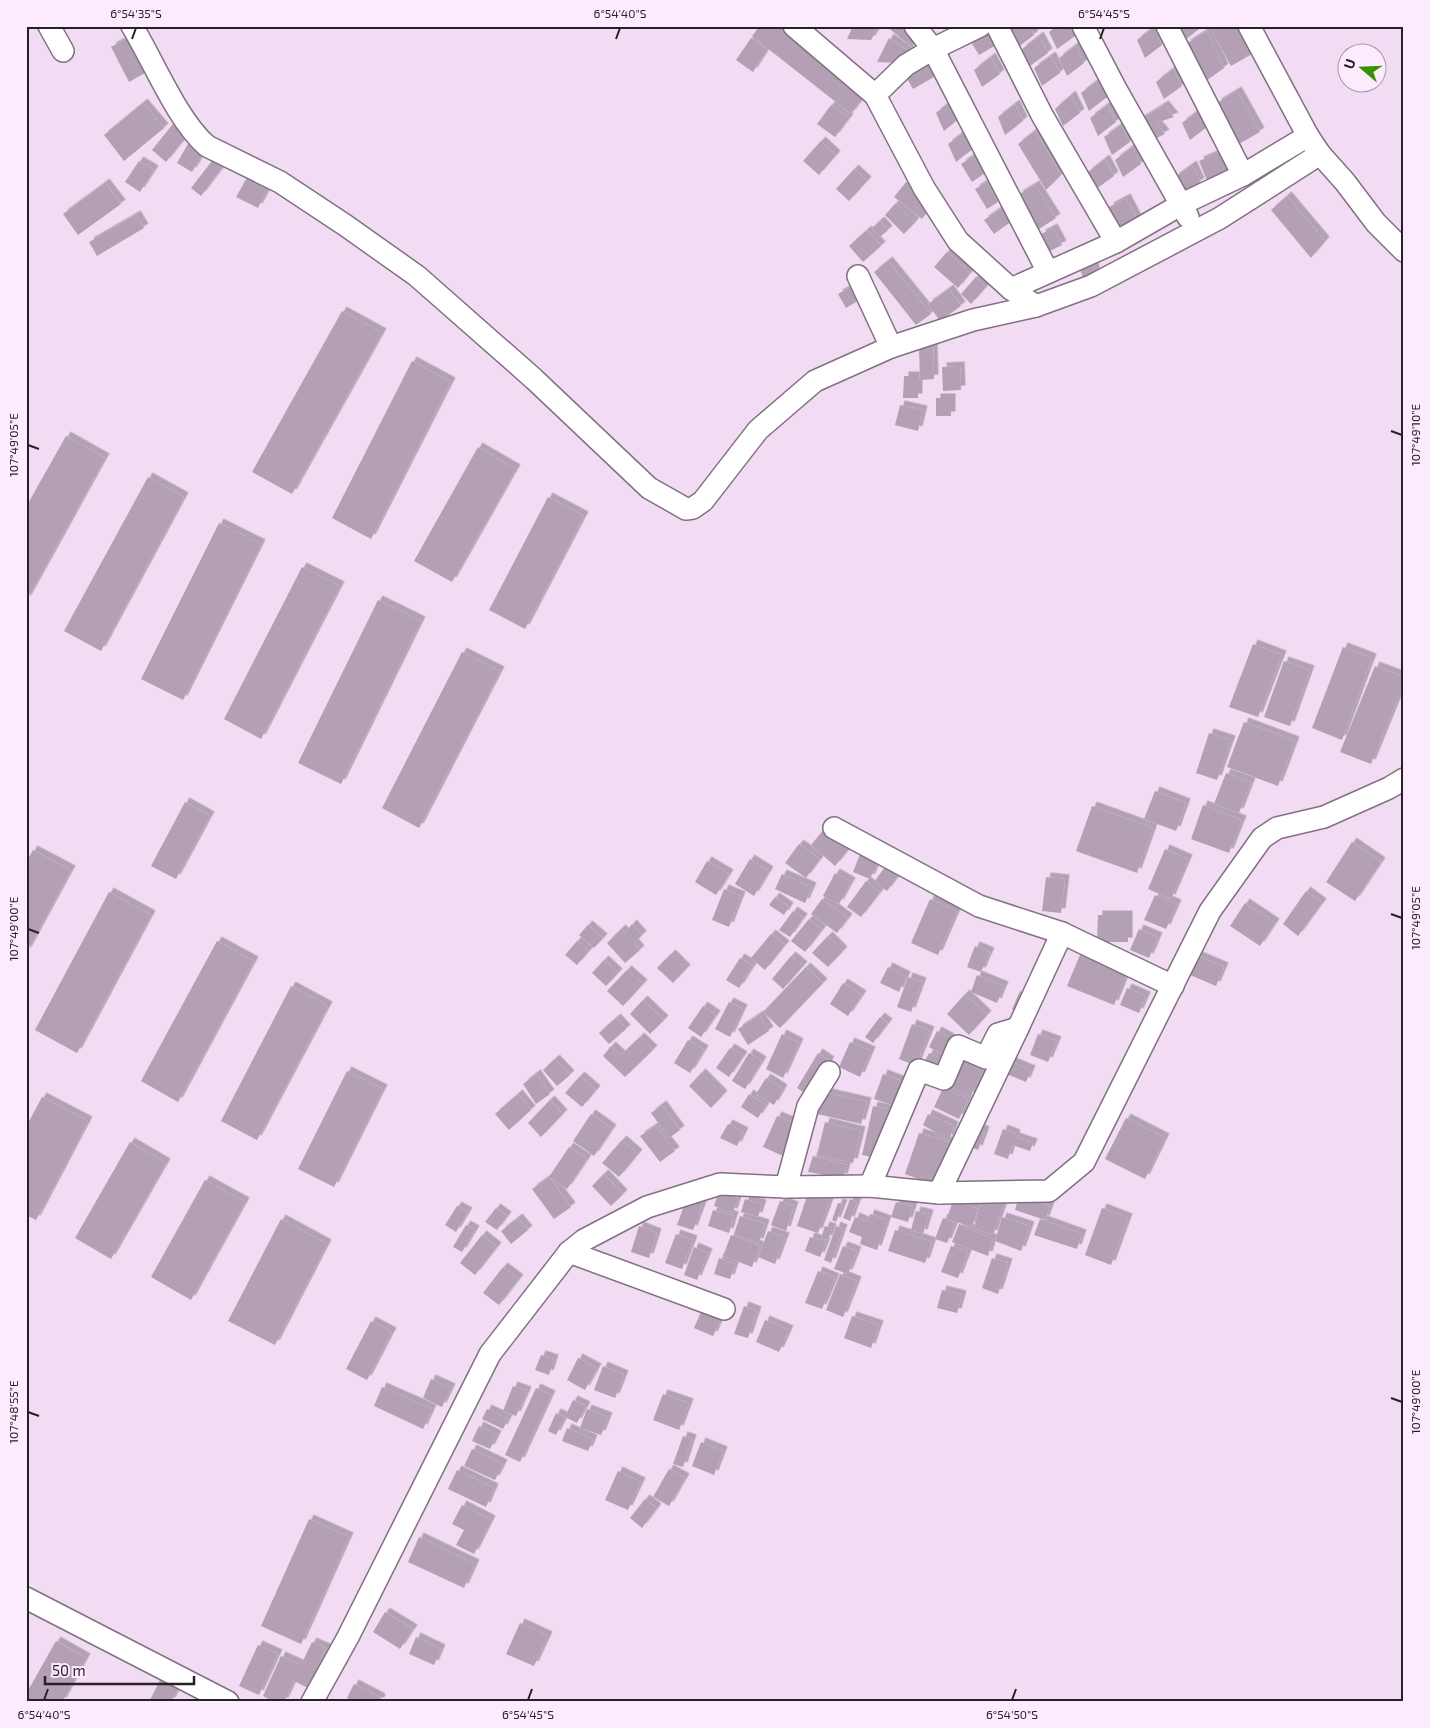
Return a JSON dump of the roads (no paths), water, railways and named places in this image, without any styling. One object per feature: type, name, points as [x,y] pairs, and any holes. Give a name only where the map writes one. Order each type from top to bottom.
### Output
[{"type":"street","points":[[49,26],[62,51]]},
{"type":"street","points":[[132,26],[174,103],[197,138],[207,146],[280,182],[345,224],[417,276],[534,379],[648,488],[686,509],[692,508],[703,501],[758,430],[815,381],[891,347],[973,320],[1036,306],[1091,286],[1220,218],[1320,154]]},
{"type":"street","points":[[794,26],[875,94],[924,188],[958,241],[1012,289],[1036,306]]},
{"type":"street","points":[[915,26],[933,49],[1048,272]]},
{"type":"street","points":[[875,94],[906,65],[933,49],[980,26]]},
{"type":"street","points":[[997,26],[1042,114],[1116,242]]},
{"type":"street","points":[[1084,26],[1117,91],[1182,204],[1195,232]]},
{"type":"street","points":[[1167,26],[1243,175]]},
{"type":"street","points":[[1249,26],[1308,136],[1320,154],[1345,182],[1376,223],[1404,250]]},
{"type":"street","points":[[1012,289],[1116,242],[1182,204],[1243,175],[1308,136]]},
{"type":"street","points":[[858,276],[891,347]]},
{"type":"street","points":[[312,1702],[348,1637],[490,1354],[568,1252],[584,1240],[648,1207],[720,1184],[786,1188],[870,1186],[939,1192],[1049,1192],[1084,1162],[1210,911],[1262,838],[1277,828],[1324,817],[1389,788],[1404,779]]},
{"type":"street","points":[[834,828],[979,906],[1062,933],[1173,986]]},
{"type":"street","points":[[939,1192],[1062,933]]},
{"type":"street","points":[[870,1186],[919,1070],[944,1079],[958,1046],[986,1058],[998,1034],[1018,1028]]},
{"type":"street","points":[[786,1188],[808,1106],[829,1072]]},
{"type":"street","points":[[568,1252],[724,1309]]},
{"type":"street","points":[[26,1598],[228,1702]]}]
